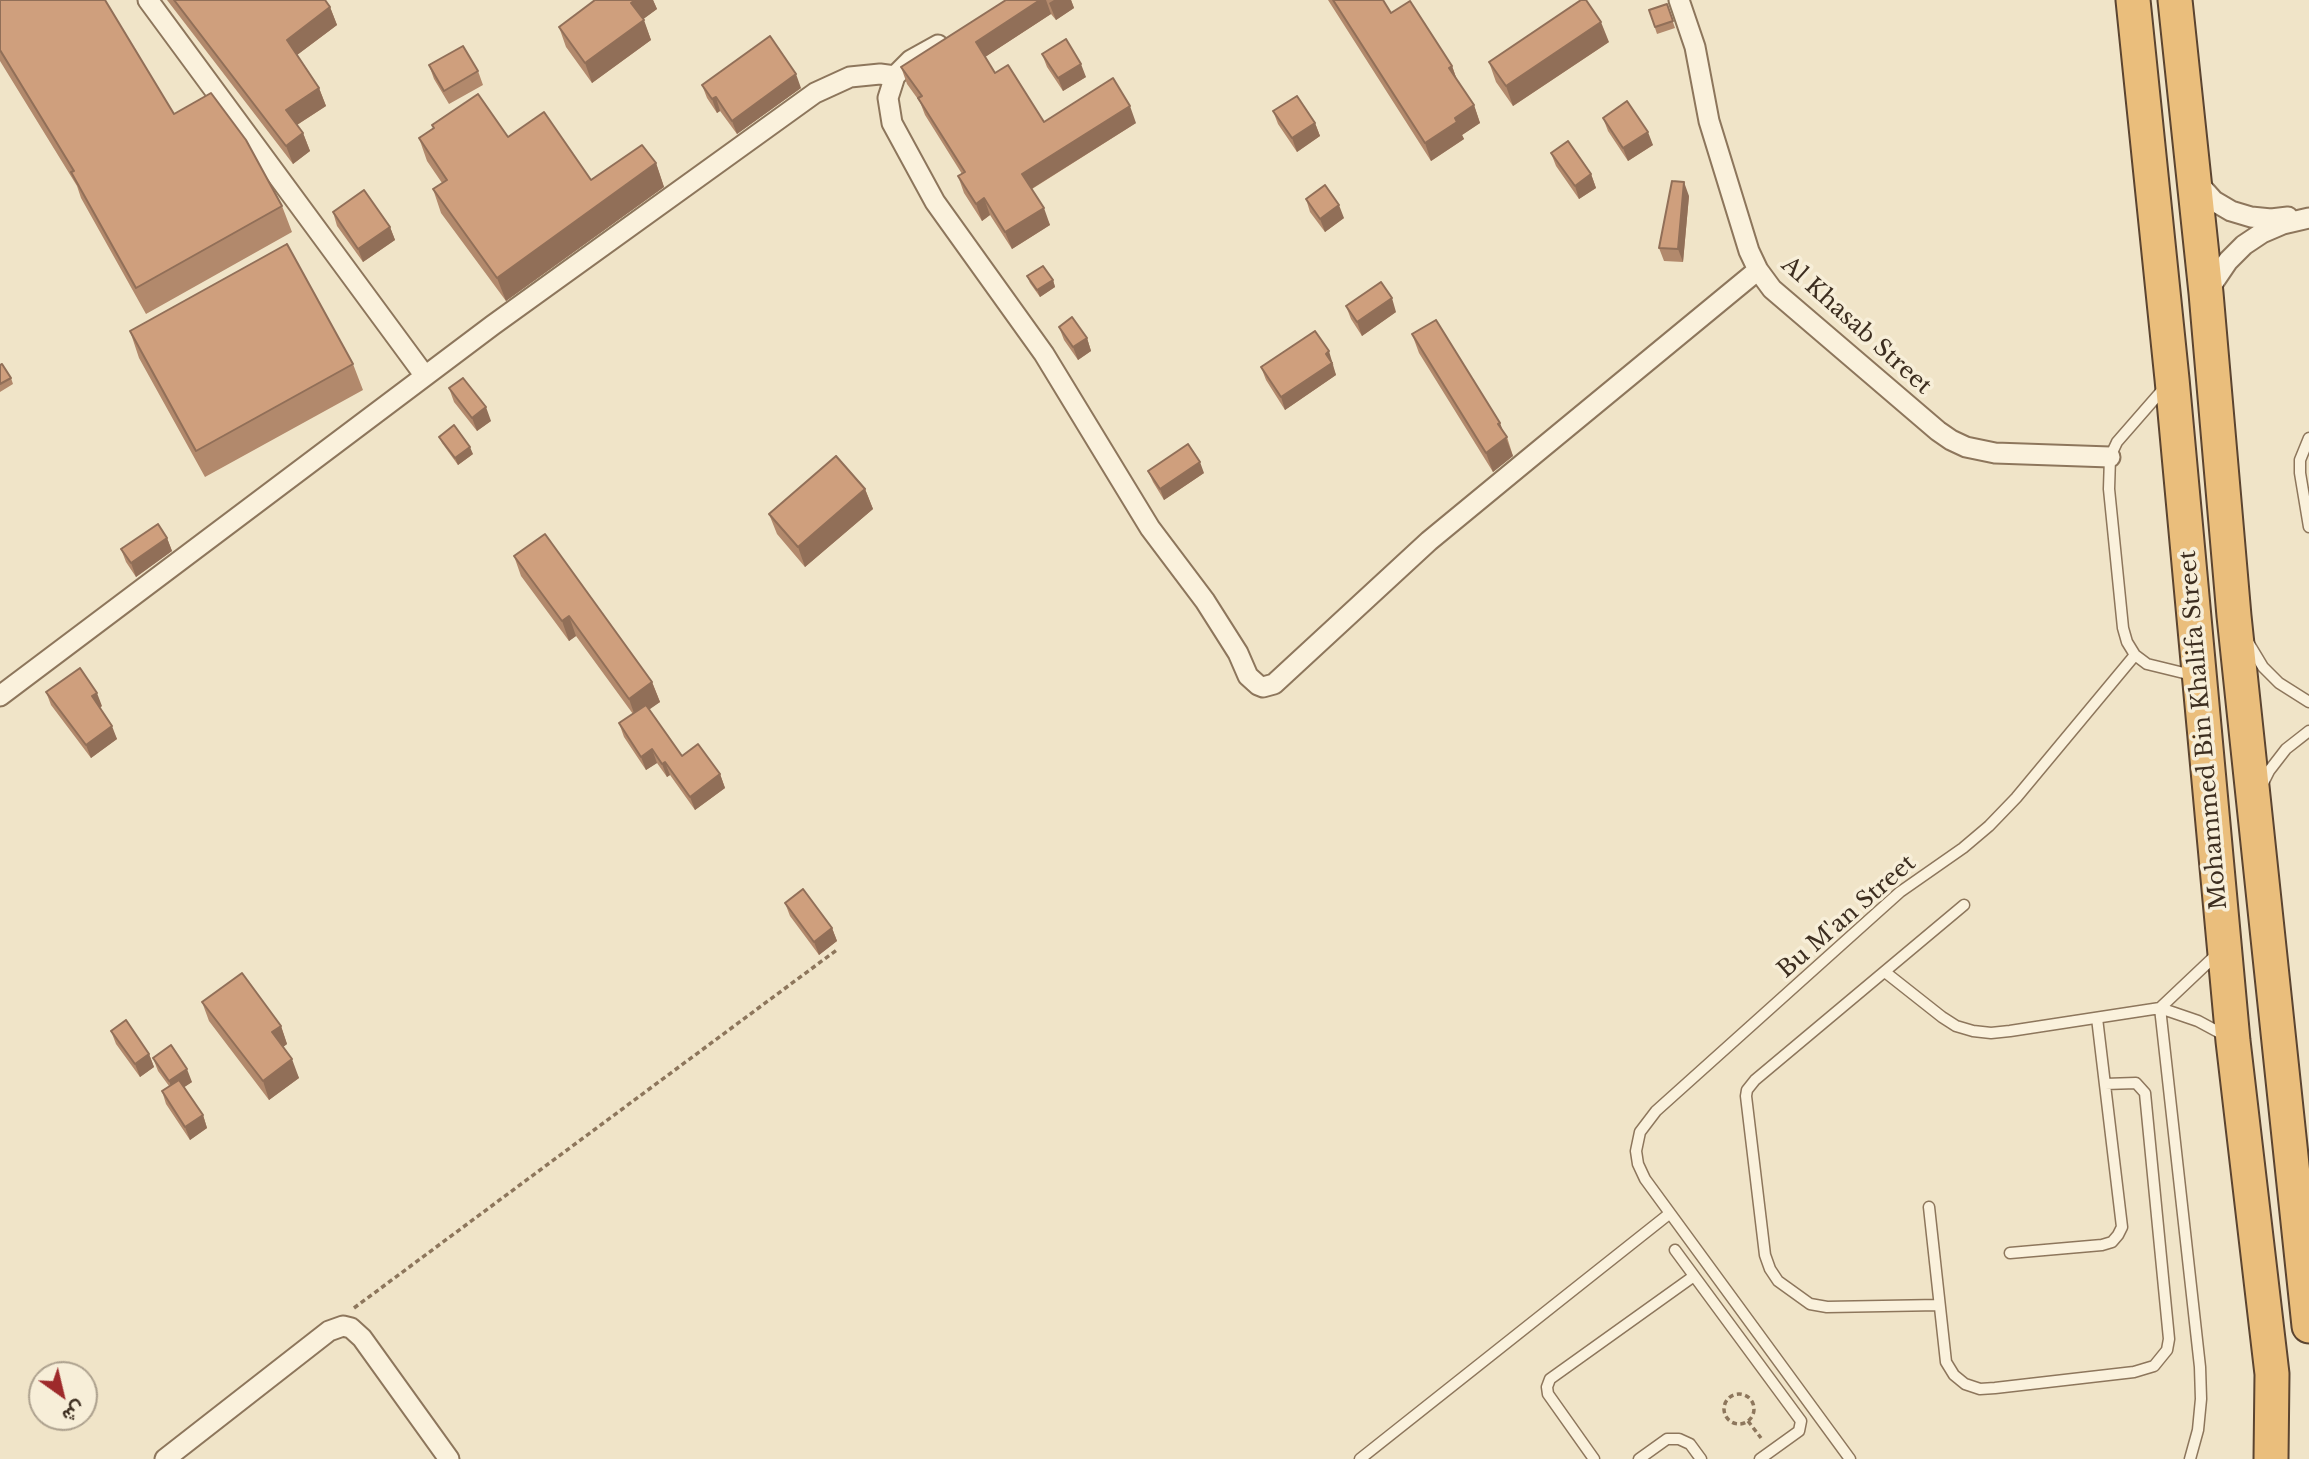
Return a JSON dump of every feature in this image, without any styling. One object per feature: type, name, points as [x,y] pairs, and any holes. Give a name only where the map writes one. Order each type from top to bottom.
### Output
[{"type":"highway","name":"Mohammed Bin Khalifa Street","points":[[2133,0],[2172,379],[2223,947],[2272,1374],[2271,1459]]},
{"type":"highway","name":"Mohammed Bin Khalifa Street","points":[[2175,0],[2206,293],[2234,616],[2309,1326]]},
{"type":"street","points":[[148,0],[425,376]]},
{"type":"street","name":"Al Khasab Street","points":[[1679,0],[1695,47],[1709,121],[1749,251],[1758,270],[1772,289],[1951,440],[1966,447],[1994,453],[2110,457]]},
{"type":"street","points":[[957,34],[911,60],[895,76],[888,98],[891,124],[935,202],[1044,354],[1150,528],[1222,626],[1252,682],[1263,687],[1278,680],[1429,541],[1758,270]]},
{"type":"street","points":[[0,696],[425,376],[815,93],[850,77],[880,74],[895,76]]},
{"type":"street","points":[[2194,179],[2214,201],[2231,211],[2271,219],[2300,217]]},
{"type":"street","points":[[2206,293],[2228,261],[2244,245],[2262,233],[2300,217]]},
{"type":"street","points":[[165,1459],[336,1328],[344,1326],[357,1332],[449,1459]]},
{"type":"lane","points":[[2172,379],[2117,442],[2110,457],[2109,489],[2123,628],[2127,642],[2135,654],[2147,664],[2200,677]]},
{"type":"lane","points":[[2309,438],[2300,460],[2300,473],[2309,527]]},
{"type":"lane","points":[[2234,616],[2263,667],[2279,683],[2309,702]]},
{"type":"lane","name":"Bu M'an Street","points":[[1850,1459],[1669,1214],[1638,1164],[1637,1142],[1646,1121],[1900,892],[1963,848],[1989,826],[2016,798],[2135,654]]},
{"type":"lane","points":[[2254,802],[2269,771],[2286,749],[2309,731]]},
{"type":"lane","points":[[1939,1305],[1827,1307],[1810,1304],[1778,1281],[1765,1255],[1746,1096],[1755,1080],[1964,905]]},
{"type":"lane","points":[[2160,1008],[2223,947]]},
{"type":"lane","points":[[1885,972],[1942,1017],[1956,1026],[1973,1031],[2010,1031],[2160,1008],[2198,1021],[2233,1041]]},
{"type":"lane","points":[[2160,1008],[2200,1367],[2202,1399],[2198,1430],[2190,1459]]},
{"type":"lane","points":[[2010,1253],[2102,1245],[2112,1242],[2122,1227],[2098,1018]]},
{"type":"lane","points":[[1929,1207],[1946,1362],[1959,1380],[1980,1389],[2134,1373],[2154,1366],[2167,1350],[2169,1329],[2145,1093],[2136,1083],[2105,1084]]},
{"type":"lane","points":[[1360,1459],[1669,1214]]},
{"type":"lane","points":[[1675,1250],[1801,1421],[1799,1431],[1760,1459]]},
{"type":"lane","points":[[1594,1459],[1548,1394],[1550,1379],[1694,1276]]},
{"type":"lane","points":[[1639,1459],[1667,1439],[1679,1439],[1689,1444],[1701,1459]]},
{"type":"path","points":[[336,1328],[356,1307],[838,949]]},
{"type":"path","points":[[1744,1395],[1751,1400],[1753,1415],[1748,1421],[1733,1423],[1727,1418],[1725,1403],[1730,1397],[1744,1395]]},
{"type":"path","points":[[1748,1421],[1771,1451]]},
{"type":"building","points":[[0,0],[105,0],[174,114],[211,93],[246,140],[282,206],[136,288],[71,172],[74,171],[0,50]]},
{"type":"building","points":[[174,0],[325,0],[330,7],[287,40],[319,88],[286,110],[303,133],[286,146]]},
{"type":"building","points":[[595,0],[635,0],[631,3],[644,20],[585,63],[559,27]]},
{"type":"building","points":[[1006,0],[1040,0],[976,42],[995,73],[1008,65],[1044,122],[1113,78],[1130,106],[1022,174],[1044,208],[1005,232],[984,198],[976,204],[958,176],[965,172],[918,98],[922,96],[901,67]]},
{"type":"building","points":[[1333,0],[1383,0],[1391,13],[1410,1],[1474,105],[1455,118],[1457,122],[1425,143]]},
{"type":"building","points":[[1581,0],[1586,0],[1601,22],[1506,86],[1489,62]]},
{"type":"building","points":[[1667,4],[1673,21],[1655,27],[1649,10]]},
{"type":"building","points":[[770,36],[796,74],[732,121],[716,97],[712,99],[702,85]]},
{"type":"building","points":[[1066,39],[1081,64],[1058,78],[1042,54]]},
{"type":"building","points":[[463,46],[478,71],[444,91],[429,65]]},
{"type":"building","points":[[478,94],[508,137],[544,112],[591,180],[642,145],[656,163],[497,278],[433,189],[447,180],[419,138],[434,128],[432,125]]},
{"type":"building","points":[[1297,96],[1315,123],[1292,138],[1273,111]]},
{"type":"building","points":[[1627,101],[1648,132],[1623,148],[1603,118]]},
{"type":"building","points":[[1568,141],[1591,174],[1575,186],[1551,153]]},
{"type":"building","points":[[1672,181],[1684,182],[1678,249],[1659,248]]},
{"type":"building","points":[[1325,185],[1339,205],[1320,219],[1306,199]]},
{"type":"building","points":[[364,190],[390,227],[358,249],[333,212]]},
{"type":"building","points":[[287,244],[353,364],[196,451],[130,331]]},
{"type":"building","points":[[1043,266],[1053,280],[1037,290],[1027,276]]},
{"type":"building","points":[[1381,282],[1392,298],[1357,322],[1346,306]]},
{"type":"building","points":[[1072,317],[1087,338],[1073,347],[1059,327]]},
{"type":"building","points":[[1436,320],[1507,437],[1486,453],[1412,334]]},
{"type":"building","points":[[1315,331],[1329,351],[1326,354],[1332,363],[1281,397],[1261,367]]},
{"type":"building","points":[[2,364],[11,378],[0,384],[0,365]]},
{"type":"building","points":[[463,378],[486,407],[472,418],[449,388]]},
{"type":"building","points":[[454,425],[470,447],[455,458],[439,437]]},
{"type":"building","points":[[1188,444],[1200,462],[1160,489],[1148,471]]},
{"type":"building","points":[[836,456],[865,489],[798,547],[769,514]]},
{"type":"building","points":[[158,524],[167,538],[131,563],[121,549]]},
{"type":"building","points":[[545,534],[652,682],[629,699],[569,616],[562,621],[514,556]]},
{"type":"building","points":[[80,668],[97,693],[92,696],[112,726],[86,745],[46,692]]},
{"type":"building","points":[[646,705],[682,756],[698,744],[720,774],[690,797],[665,762],[662,764],[652,749],[641,757],[619,723]]},
{"type":"building","points":[[803,889],[832,928],[814,942],[785,903]]},
{"type":"building","points":[[242,973],[281,1026],[272,1032],[292,1059],[263,1081],[202,1002]]},
{"type":"building","points":[[126,1020],[149,1054],[135,1064],[111,1031]]},
{"type":"building","points":[[171,1045],[187,1069],[169,1081],[153,1058]]},
{"type":"building","points":[[179,1080],[203,1115],[185,1127],[162,1091]]}]
